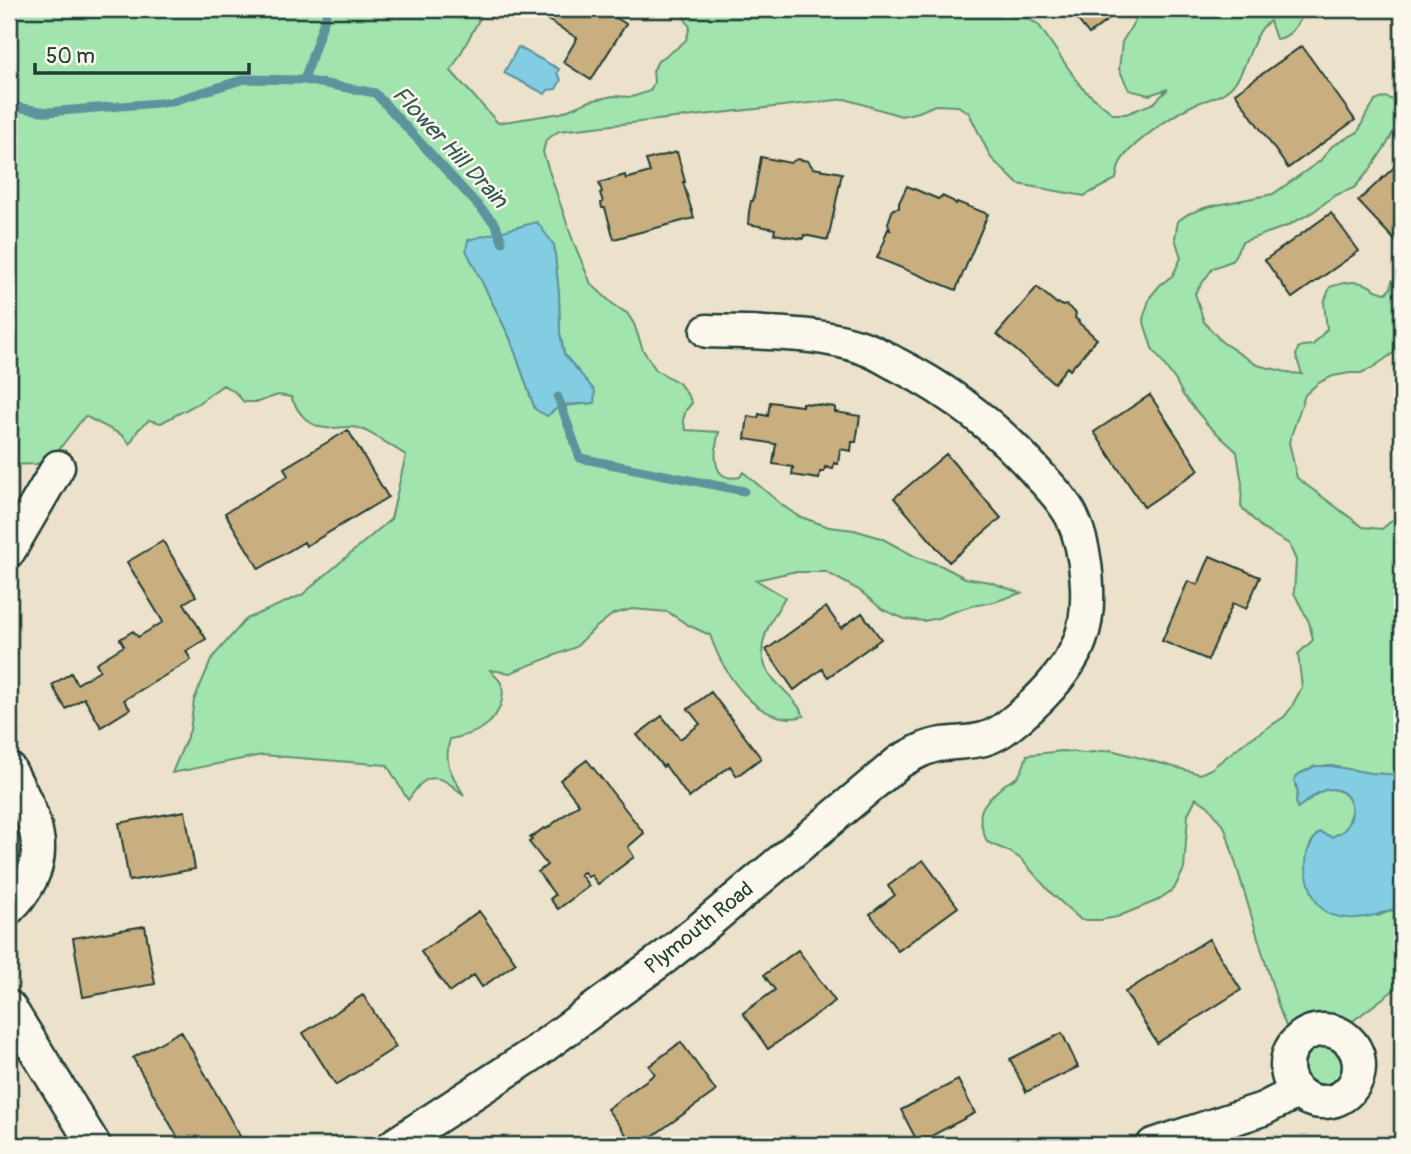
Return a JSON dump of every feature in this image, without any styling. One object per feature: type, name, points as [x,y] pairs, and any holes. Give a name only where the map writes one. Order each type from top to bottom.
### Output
[{"type":"street","name":"Plymouth Road","points":[[394,1145],[533,1054],[665,957],[899,762],[921,750],[943,744],[986,739],[1006,728],[1042,696],[1067,665],[1080,642],[1087,595],[1085,566],[1080,537],[1071,515],[1017,449],[970,409],[916,374],[870,350],[846,342],[812,337],[706,331]]},
{"type":"street","points":[[9,551],[58,467]]},
{"type":"street","points":[[9,769],[32,814],[38,844],[37,863],[32,876],[9,908]]},
{"type":"street","points":[[9,1007],[94,1145]]},
{"type":"street","points":[[1153,1145],[1254,1112],[1297,1092]]},
{"type":"green space","points":[[9,9],[485,9],[451,71],[498,123],[561,113],[590,101],[613,96],[632,97],[650,91],[654,82],[653,71],[658,61],[686,40],[690,27],[679,9],[1010,9],[1038,24],[1082,88],[1113,114],[1126,114],[1154,103],[1168,89],[1149,95],[1129,90],[1119,69],[1122,42],[1134,22],[1137,9],[1307,9],[1294,28],[1282,38],[1276,39],[1270,21],[1264,26],[1235,83],[1228,90],[1185,109],[1153,131],[1125,156],[1119,165],[1116,179],[1084,196],[1018,184],[991,158],[969,113],[958,106],[935,105],[901,116],[845,99],[559,131],[546,140],[543,152],[573,241],[591,284],[616,307],[627,313],[643,350],[656,370],[679,383],[689,397],[692,403],[683,420],[686,430],[719,432],[716,464],[723,475],[730,478],[740,477],[743,472],[798,516],[829,527],[854,530],[881,538],[916,557],[965,578],[990,582],[1021,593],[924,621],[905,619],[883,610],[859,590],[826,572],[792,572],[756,580],[785,597],[764,639],[763,660],[776,682],[804,716],[787,718],[771,714],[757,706],[733,680],[710,635],[668,612],[632,609],[613,614],[576,647],[510,673],[490,670],[502,685],[499,709],[483,728],[450,739],[448,747],[450,768],[464,795],[445,781],[434,778],[421,784],[408,800],[387,765],[262,755],[172,773],[190,730],[194,700],[212,658],[246,619],[302,595],[391,519],[406,455],[358,428],[326,428],[313,424],[300,413],[291,397],[278,395],[258,402],[244,402],[235,392],[223,385],[197,404],[161,423],[149,420],[138,430],[130,444],[122,435],[85,416],[53,457],[37,464],[9,465]],"holes":[[[554,245],[560,333],[564,354],[594,403],[535,409],[510,338],[489,296]]]},
{"type":"green space","points":[[1402,85],[1402,115],[1387,144],[1354,188],[1334,196],[1313,212],[1287,226],[1242,242],[1232,261],[1213,268],[1195,293],[1204,322],[1222,342],[1257,365],[1302,374],[1296,356],[1298,348],[1313,345],[1327,329],[1324,303],[1330,287],[1356,282],[1386,293],[1391,288],[1392,281],[1402,277],[1402,347],[1361,373],[1333,376],[1318,383],[1305,395],[1289,442],[1297,478],[1363,527],[1382,529],[1402,512],[1402,775],[1315,766],[1299,774],[1295,785],[1298,792],[1296,801],[1307,802],[1315,795],[1331,789],[1346,796],[1352,810],[1344,830],[1325,839],[1313,840],[1307,853],[1307,873],[1378,916],[1402,906],[1402,984],[1338,1032],[1352,1046],[1358,1061],[1358,1076],[1352,1088],[1341,1098],[1327,1101],[1312,1099],[1296,1088],[1289,1078],[1287,1061],[1293,1044],[1280,1011],[1225,828],[1208,806],[1196,798],[1188,814],[1184,869],[1174,889],[1156,901],[1117,917],[1100,920],[1081,920],[1051,893],[1021,859],[987,842],[981,816],[989,799],[1020,774],[1027,755],[1111,750],[1200,774],[1284,717],[1291,708],[1302,687],[1298,654],[1313,640],[1309,622],[1294,593],[1296,560],[1289,544],[1263,529],[1241,507],[1242,484],[1237,452],[1208,425],[1183,395],[1152,348],[1143,319],[1150,297],[1173,275],[1181,258],[1175,238],[1178,221],[1207,207],[1273,194],[1320,161],[1332,146],[1358,132],[1375,101],[1385,97],[1399,102]]},
{"type":"water","points":[[518,47],[559,69],[557,73],[561,80],[556,89],[548,90],[545,94],[504,73]]},
{"type":"water","points":[[537,222],[554,245],[564,354],[595,391],[594,403],[561,405],[547,416],[535,409],[510,338],[466,250],[468,240]]},
{"type":"water","points":[[1315,766],[1402,775],[1402,906],[1371,916],[1347,918],[1329,914],[1317,902],[1307,876],[1306,858],[1309,848],[1319,832],[1332,837],[1345,829],[1352,810],[1348,798],[1332,789],[1318,793],[1297,808],[1298,792],[1294,779]]},
{"type":"building","points":[[530,9],[612,9],[609,13],[626,24],[591,80],[563,62],[577,38]]},
{"type":"building","points":[[1069,9],[1122,9],[1089,34]]},
{"type":"building","points":[[1302,46],[1355,120],[1288,168],[1235,93]]},
{"type":"building","points":[[677,152],[694,218],[614,239],[605,208],[602,208],[599,183],[625,175],[626,179],[650,172],[646,160]]},
{"type":"building","points":[[761,157],[790,163],[797,159],[808,161],[813,168],[842,173],[828,240],[804,235],[803,239],[774,234],[775,229],[748,224]]},
{"type":"building","points":[[1402,160],[1402,248],[1358,201]]},
{"type":"building","points":[[907,186],[938,199],[942,196],[956,204],[957,202],[988,214],[956,290],[877,258],[888,229],[890,230],[888,223],[893,209],[899,208]]},
{"type":"building","points":[[1331,213],[1359,251],[1292,298],[1265,260]]},
{"type":"building","points":[[1037,287],[1057,304],[1066,305],[1076,313],[1078,322],[1097,339],[1070,370],[1067,367],[1054,383],[997,334]]},
{"type":"building","points":[[1402,362],[1402,377],[1395,366]]},
{"type":"building","points":[[1150,395],[1199,470],[1144,507],[1094,432]]},
{"type":"building","points":[[770,402],[835,407],[835,412],[860,416],[856,442],[852,442],[851,451],[840,449],[838,464],[834,463],[833,469],[825,467],[824,472],[820,472],[819,479],[792,475],[793,467],[773,464],[776,444],[745,439],[748,416],[768,416]]},
{"type":"building","points":[[348,430],[388,497],[306,546],[304,542],[259,569],[225,513],[288,476],[284,468]]},
{"type":"building","points":[[946,454],[1001,518],[949,562],[894,498]]},
{"type":"building","points":[[163,541],[196,596],[184,603],[206,639],[186,651],[191,660],[124,700],[130,709],[101,727],[84,698],[66,709],[52,685],[71,673],[77,684],[100,670],[96,663],[124,646],[120,639],[133,631],[138,637],[163,622],[127,562]]},
{"type":"building","points":[[1210,556],[1260,577],[1246,609],[1233,603],[1208,660],[1162,641],[1188,581],[1198,585]]},
{"type":"building","points":[[826,607],[841,628],[862,613],[881,639],[828,677],[822,669],[794,690],[766,650]]},
{"type":"building","points":[[711,692],[761,758],[737,776],[730,766],[689,798],[665,765],[663,767],[637,735],[662,716],[680,739],[700,724],[688,709]]},
{"type":"building","points":[[587,760],[644,833],[628,847],[634,857],[598,884],[591,875],[588,877],[584,872],[580,874],[589,886],[558,909],[550,899],[555,895],[538,872],[547,865],[529,842],[532,840],[530,838],[579,804],[560,780]]},
{"type":"building","points":[[185,811],[195,869],[129,881],[119,823]]},
{"type":"building","points":[[923,860],[958,907],[898,951],[870,914],[895,895],[888,886]]},
{"type":"building","points":[[479,911],[516,963],[482,987],[474,975],[450,992],[421,952]]},
{"type":"building","points":[[145,926],[155,984],[83,997],[73,938]]},
{"type":"building","points":[[1209,939],[1241,990],[1157,1043],[1125,992]]},
{"type":"building","points":[[798,950],[835,1001],[768,1049],[743,1013],[775,990],[764,975]]},
{"type":"building","points":[[363,995],[396,1047],[336,1085],[303,1033]]},
{"type":"building","points":[[181,1031],[240,1136],[224,1145],[182,1145],[133,1058]]},
{"type":"building","points":[[1062,1033],[1078,1067],[1026,1092],[1010,1059]]},
{"type":"building","points":[[681,1042],[716,1091],[640,1145],[634,1145],[607,1109],[655,1074],[649,1066]]},
{"type":"building","points":[[958,1080],[975,1113],[918,1143],[901,1110]]},
{"type":"waterway","points":[[304,80],[328,9]]},
{"type":"waterway","name":"Flower Hill Drain","points":[[9,106],[48,112],[170,102],[245,79],[304,80],[375,93],[496,225],[502,242]]},
{"type":"waterway","name":"Flower Hill Drain","points":[[558,397],[580,458],[744,491]]}]
